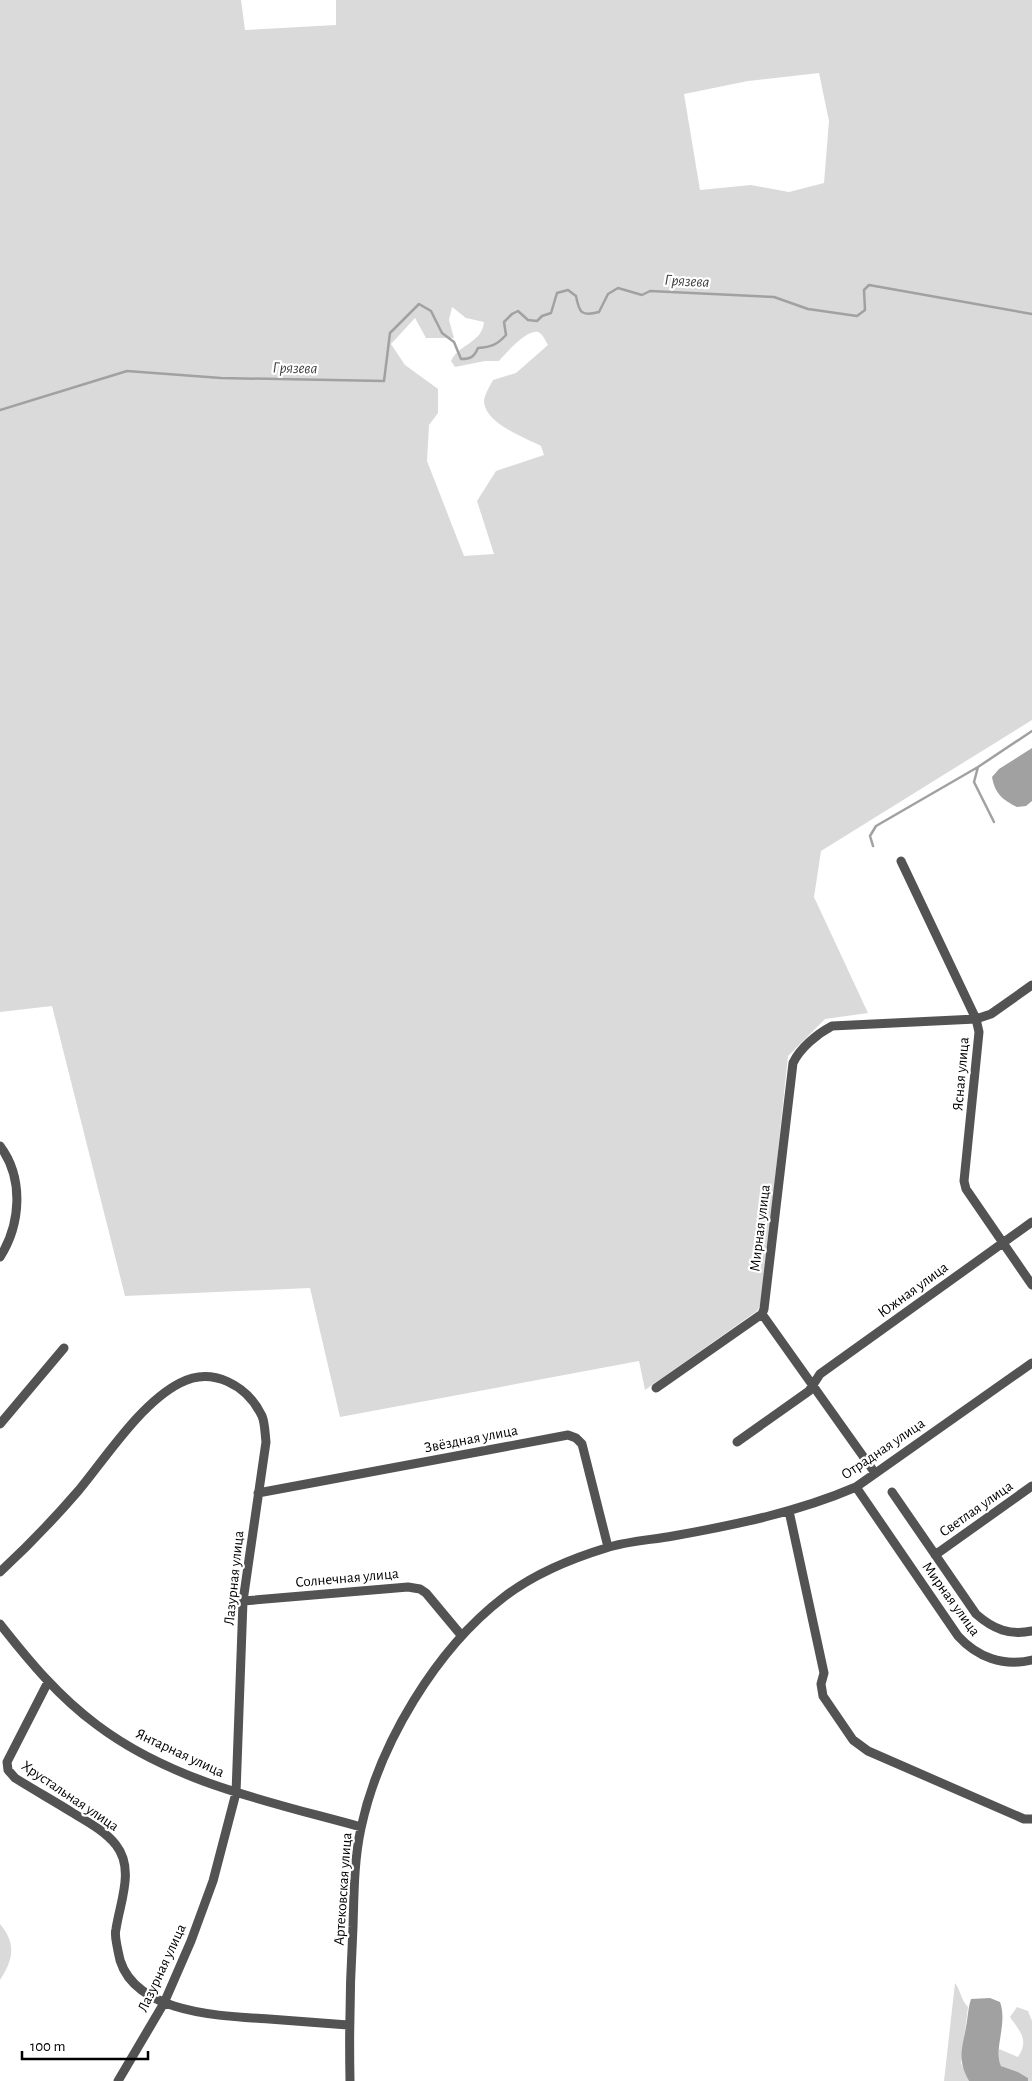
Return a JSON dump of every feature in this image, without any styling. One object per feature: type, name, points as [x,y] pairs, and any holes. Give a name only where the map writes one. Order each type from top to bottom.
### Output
[{"type":"street","name":"Ясная улица","points":[[901,861],[976,1020],[980,1040],[964,1181],[966,1189],[1032,1285]]},
{"type":"street","points":[[976,1020],[991,1014],[1032,985]]},
{"type":"street","name":"Мирная улица","points":[[762,1314],[793,1063],[801,1051],[824,1030],[832,1026],[976,1020]]},
{"type":"street","points":[[0,1146],[8,1156],[17,1186],[16,1213],[10,1242],[0,1257]]},
{"type":"street","name":"Южная улица","points":[[738,1442],[809,1391],[812,1383],[820,1374],[1032,1222]]},
{"type":"street","points":[[656,1388],[762,1314],[875,1474]]},
{"type":"street","points":[[0,1424],[64,1348]]},
{"type":"street","name":"Отрадная улица","points":[[674,1536],[789,1511],[826,1500],[856,1487],[1032,1363]]},
{"type":"street","name":"Лазурная улица","points":[[0,1572],[28,1546],[78,1491],[138,1418],[164,1393],[181,1382],[196,1377],[220,1378],[233,1384],[255,1404],[263,1418],[266,1442],[243,1602],[236,1793],[213,1881],[191,1941],[164,2003],[118,2081]]},
{"type":"street","name":"Звёздная улица","points":[[258,1494],[568,1435],[576,1438],[582,1444],[608,1547]]},
{"type":"street","name":"Светлая улица","points":[[935,1554],[1032,1486]]},
{"type":"street","name":"Мирная улица","points":[[856,1487],[958,1636],[970,1649],[987,1658],[1006,1662],[1032,1660]]},
{"type":"street","name":"Мирная улица","points":[[892,1492],[976,1614],[988,1625],[1002,1631],[1020,1634],[1032,1631]]},
{"type":"street","points":[[789,1511],[824,1673],[821,1684],[823,1696],[853,1740],[868,1751],[1019,1816],[1032,1819]]},
{"type":"street","name":"Артековская улица","points":[[350,2081],[348,2025],[355,1870],[361,1827],[383,1762],[409,1706],[432,1672],[461,1636],[504,1597],[539,1575],[608,1547],[674,1536]]},
{"type":"street","name":"Солнечная улица","points":[[243,1602],[408,1587],[420,1589],[426,1593],[461,1636]]},
{"type":"street","name":"Янтарная улица","points":[[0,1624],[48,1682],[97,1725],[139,1752],[187,1775],[236,1793],[361,1827]]},
{"type":"street","name":"Хрустальная улица","points":[[48,1682],[7,1762],[8,1770],[15,1778],[97,1828],[116,1844],[125,1861],[126,1881],[115,1932],[119,1959],[128,1976],[145,1992],[164,2003],[191,2012],[348,2025]]},
{"type":"shaded area","points":[[0,0],[241,0],[245,30],[336,25],[336,0],[1032,0],[1032,720],[821,851],[814,897],[868,1013],[825,1019],[788,1056],[762,1302],[757,1311],[645,1390],[639,1361],[340,1417],[310,1288],[125,1296],[52,1006],[0,1012]],"holes":[[[819,73],[829,121],[824,183],[789,192],[751,185],[700,190],[684,94],[748,81]],[[452,307],[466,318],[484,322],[482,329],[475,339],[460,350],[451,361],[455,367],[485,361],[499,361],[517,342],[533,332],[541,334],[548,345],[516,373],[493,380],[485,396],[486,410],[491,417],[507,429],[541,446],[544,455],[496,471],[477,501],[494,554],[464,556],[427,461],[429,425],[438,413],[438,389],[405,365],[391,344],[415,318],[426,338],[454,338],[449,320]]]},
{"type":"shaded area","points":[[1032,748],[1032,801],[1026,806],[1017,807],[1000,796],[995,788],[992,777],[999,769]]},
{"type":"shaded area","points":[[0,1924],[9,1938],[11,1952],[8,1966],[0,1980]]},
{"type":"shaded area","points":[[955,1983],[968,2007],[961,2063],[969,2081],[944,2081]]},
{"type":"shaded area","points":[[990,1998],[1000,2002],[1002,2010],[999,2052],[1001,2066],[1018,2072],[1028,2078],[1028,2081],[969,2081],[965,2073],[962,2048],[971,1999]]},
{"type":"shaded area","points":[[1017,2007],[1028,2011],[1032,2021],[1032,2081],[1028,2081],[1028,2078],[1018,2072],[1001,2066],[998,2061],[999,2049],[1018,2057],[1023,2046],[1022,2037],[1010,2017]]},
{"type":"waterway","name":"Грязева","points":[[0,410],[127,371],[221,378],[384,381],[390,333],[419,304],[431,311],[442,333],[454,342],[461,359],[464,359],[472,357],[478,348],[494,345],[503,338],[506,335],[504,322],[512,314],[518,311],[528,320],[537,321],[542,316],[551,313],[557,293],[568,290],[576,296],[578,306],[582,312],[588,314],[599,312],[608,294],[618,288],[642,295],[650,291],[774,297],[808,309],[857,316],[865,310],[864,290],[869,285],[1032,314]]},
{"type":"waterway","points":[[873,846],[870,836],[876,826],[978,767],[1032,731]]},
{"type":"waterway","points":[[978,767],[974,782],[994,822]]}]
